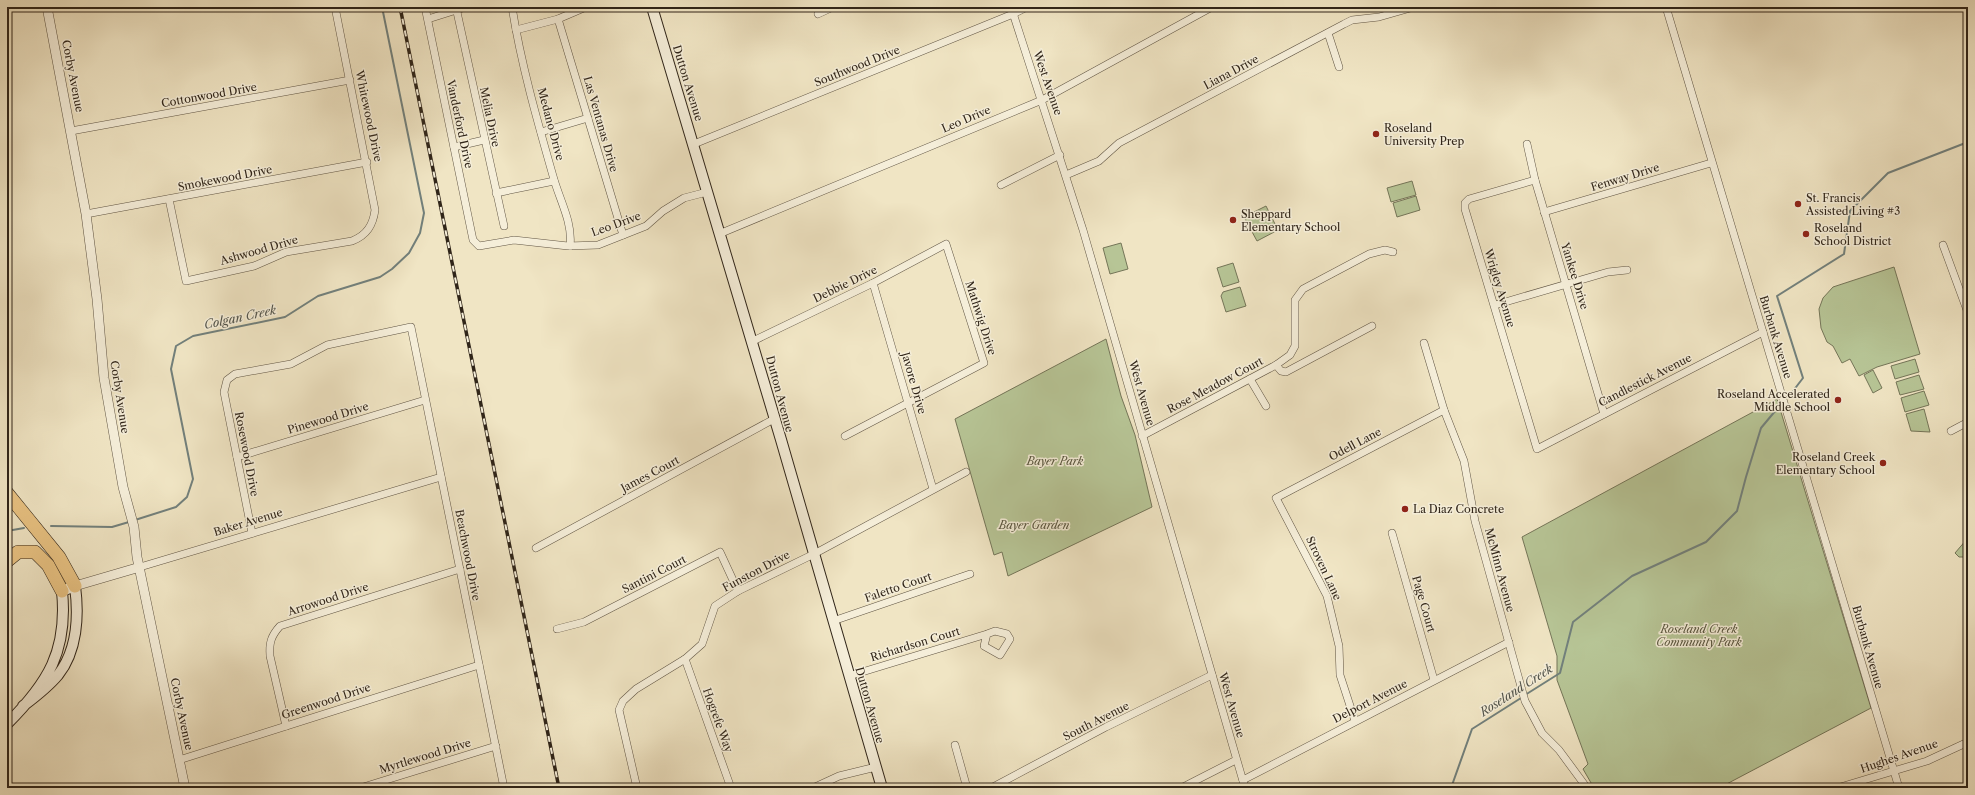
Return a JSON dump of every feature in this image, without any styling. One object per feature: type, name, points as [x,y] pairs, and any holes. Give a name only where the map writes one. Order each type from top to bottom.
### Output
[{"type":"highway","points":[[7,493],[59,557],[75,586]]},
{"type":"highway","points":[[7,561],[18,552],[34,552],[48,565],[62,591]]},
{"type":"main road","name":"Dutton Avenue","points":[[652,7],[694,144],[719,234],[753,341],[774,419],[882,788]]},
{"type":"main road","name":"Baker Avenue","points":[[62,591],[75,586]]},
{"type":"main road","points":[[24,706],[58,675],[68,659],[73,644],[77,622],[75,586]]},
{"type":"main road","points":[[8,724],[24,706],[51,670],[57,656],[62,636],[64,611],[62,591]]},
{"type":"street","name":"Corby Avenue","points":[[47,7],[86,214],[97,299],[104,378],[123,487],[131,512],[140,567],[185,788]]},
{"type":"street","name":"Whitewood Drive","points":[[336,7],[376,210],[374,220],[369,229]]},
{"type":"street","name":"Vanderford Drive","points":[[425,7],[473,240],[477,245]]},
{"type":"street","points":[[428,20],[456,12],[466,7]]},
{"type":"street","name":"Medano Drive","points":[[512,7],[516,30],[554,181],[572,233],[570,246]]},
{"type":"street","points":[[516,30],[558,19],[586,7]]},
{"type":"street","points":[[818,14],[833,7]]},
{"type":"street","name":"West Avenue","points":[[1010,7],[1060,155],[1245,788]]},
{"type":"street","name":"Southwood Drive","points":[[694,144],[1027,7]]},
{"type":"street","name":"Leo Drive","points":[[719,234],[1042,100],[1212,7]]},
{"type":"street","name":"Liana Drive","points":[[1066,175],[1099,161],[1119,143],[1352,20],[1379,17],[1414,7]]},
{"type":"street","name":"Burbank Avenue","points":[[1666,7],[1898,788]]},
{"type":"street","name":"Melia Drive","points":[[456,12],[504,226]]},
{"type":"street","name":"Las Ventanas Drive","points":[[558,19],[623,235]]},
{"type":"street","points":[[1328,33],[1339,67]]},
{"type":"street","name":"Cottonwood Drive","points":[[71,131],[350,80]]},
{"type":"street","points":[[541,132],[588,118]]},
{"type":"street","points":[[454,147],[484,140]]},
{"type":"street","name":"Yankee Drive","points":[[1527,144],[1534,180],[1604,414]]},
{"type":"street","points":[[1001,185],[1060,155]]},
{"type":"street","name":"Smokewood Drive","points":[[86,214],[367,162]]},
{"type":"street","name":"Fenway Drive","points":[[1544,212],[1711,162]]},
{"type":"street","name":"Wrigley Avenue","points":[[1534,180],[1469,199],[1466,203],[1466,214],[1495,305],[1537,449]]},
{"type":"street","points":[[496,193],[554,181]]},
{"type":"street","name":"Leo Drive","points":[[477,245],[480,246],[514,240],[570,246],[598,245],[646,226],[663,211],[684,198],[707,192]]},
{"type":"street","name":"Ashwood Drive","points":[[169,199],[186,281],[254,266],[286,252],[352,241],[362,237],[369,229]]},
{"type":"street","name":"Debbie Drive","points":[[753,341],[873,283],[946,244]]},
{"type":"street","name":"Mathwig Drive","points":[[908,404],[984,363],[946,244]]},
{"type":"street","points":[[1943,245],[1968,310],[1968,319]]},
{"type":"street","name":"Rose Meadow Court","points":[[1142,436],[1276,365],[1290,355],[1295,346],[1295,300],[1303,289],[1369,254],[1385,250],[1393,252]]},
{"type":"street","points":[[1495,305],[1608,272],[1627,270]]},
{"type":"street","name":"Javore Drive","points":[[873,283],[933,489]]},
{"type":"street","name":"Rose Meadow Court","points":[[1276,365],[1281,371],[1286,372],[1372,326]]},
{"type":"street","name":"Beachwood Drive","points":[[227,380],[235,374],[291,364],[327,345],[411,327],[504,788]]},
{"type":"street","name":"Candlestick Avenue","points":[[1537,449],[1763,332]]},
{"type":"street","name":"McMinn Avenue","points":[[1424,343],[1444,410],[1464,461],[1475,521],[1525,701],[1542,732],[1587,788]]},
{"type":"street","points":[[1250,379],[1266,406]]},
{"type":"street","name":"Rosewood Drive","points":[[227,380],[224,392],[252,533]]},
{"type":"street","name":"Pinewood Drive","points":[[237,457],[425,400]]},
{"type":"street","points":[[845,436],[908,404]]},
{"type":"street","name":"Odell Lane","points":[[1276,498],[1444,410]]},
{"type":"street","name":"James Court","points":[[536,548],[774,419]]},
{"type":"street","points":[[1951,431],[1968,422]]},
{"type":"street","name":"Funston Drive","points":[[637,788],[619,710],[623,701],[636,689],[685,659],[702,644],[715,606],[738,591],[814,554],[966,472]]},
{"type":"street","name":"Baker Avenue","points":[[75,586],[441,477]]},
{"type":"street","name":"Stroven Lane","points":[[1276,498],[1327,596],[1339,646],[1340,675],[1355,721]]},
{"type":"street","name":"Page Court","points":[[1392,534],[1434,680]]},
{"type":"street","name":"Santini Court","points":[[557,629],[584,622],[720,552],[738,591]]},
{"type":"street","name":"Arrowood Drive","points":[[286,726],[269,646],[272,634],[280,626],[460,569]]},
{"type":"street","name":"Faletto Court","points":[[833,621],[970,574]]},
{"type":"street","name":"Richardson Court","points":[[849,676],[987,634]]},
{"type":"street","name":"Delport Avenue","points":[[1243,780],[1509,642]]},
{"type":"street","name":"Hogrefe Way","points":[[685,659],[731,788]]},
{"type":"street","name":"Greenwood Drive","points":[[179,760],[479,665]]},
{"type":"street","name":"South Avenue","points":[[991,788],[1212,675]]},
{"type":"street","name":"Hughes Avenue","points":[[1837,788],[1927,761],[1968,742]]},
{"type":"street","points":[[955,745],[968,788]]},
{"type":"street","name":"Myrtlewood Drive","points":[[360,788],[496,746]]},
{"type":"street","points":[[1180,788],[1236,760]]},
{"type":"street","points":[[813,788],[839,776],[876,766]]},
{"type":"green space","points":[[1412,181],[1416,195],[1391,202],[1387,188]]},
{"type":"green space","points":[[1416,196],[1420,210],[1397,217],[1393,203]]},
{"type":"green space","points":[[1266,206],[1278,230],[1257,241],[1244,217]]},
{"type":"green space","points":[[1121,243],[1128,269],[1110,274],[1103,248]]},
{"type":"green space","points":[[1233,263],[1239,282],[1223,287],[1217,268]]},
{"type":"green space","points":[[1894,267],[1920,354],[1877,367],[1859,376],[1850,359],[1842,363],[1833,346],[1827,342],[1821,328],[1819,309],[1823,298],[1833,287]]},
{"type":"green space","points":[[1240,287],[1246,306],[1226,312],[1221,296],[1223,292]]},
{"type":"green space","name":"Bayer Park","points":[[1106,339],[1121,396],[1135,435],[1152,507],[1008,576],[1002,552],[994,555],[955,419]]},
{"type":"green space","points":[[1915,359],[1919,372],[1895,379],[1891,366]]},
{"type":"green space","points":[[1873,370],[1882,388],[1873,393],[1864,375]]},
{"type":"green space","points":[[1919,375],[1924,389],[1900,395],[1896,382]]},
{"type":"green space","points":[[1924,391],[1929,405],[1905,412],[1901,398]]},
{"type":"green space","name":"Roseland Creek Community Park","points":[[1777,399],[1871,708],[1719,788],[1594,788],[1583,769],[1588,764],[1557,680],[1557,656],[1522,537]]},
{"type":"green space","points":[[1924,409],[1930,432],[1911,431],[1906,414]]},
{"type":"green space","points":[[1967,539],[1968,557],[1959,557],[1955,553]]},
{"type":"waterway","name":"Colgan Creek","points":[[135,520],[176,507],[187,497],[193,479],[171,369],[176,346],[193,336],[285,317],[318,296],[380,277],[392,269],[409,253],[420,233],[424,213],[382,7]]},
{"type":"waterway","name":"Roseland Creek","points":[[1793,391],[1803,378],[1777,296],[1844,254],[1850,211],[1888,173],[1968,142]]},
{"type":"waterway","name":"Roseland Creek","points":[[1525,695],[1560,673],[1573,622],[1632,576],[1706,542],[1737,511],[1761,428],[1776,410]]},
{"type":"waterway","name":"Colgan Creek","points":[[51,526],[112,527],[129,522]]},
{"type":"waterway","name":"Colgan Creek","points":[[7,531],[24,528]]},
{"type":"waterway","name":"Roseland Creek","points":[[1451,788],[1472,729],[1521,698]]},
{"type":"railway","points":[[400,7],[559,788]]},
{"type":"place","name":"Roseland University Prep","points":[[1376,134]]},
{"type":"place","name":"St. Francis Assisted Living #3","points":[[1798,204]]},
{"type":"place","name":"Sheppard Elementary School","points":[[1233,220]]},
{"type":"place","name":"Roseland School District","points":[[1806,234]]},
{"type":"place","name":"Roseland Accelerated Middle School","points":[[1838,400]]},
{"type":"place","name":"Roseland Creek Elementary School","points":[[1883,463]]},
{"type":"place","name":"La Diaz Concrete","points":[[1405,509]]},
{"type":"park label","name":"Bayer Garden","points":[[1034,525]]}]
